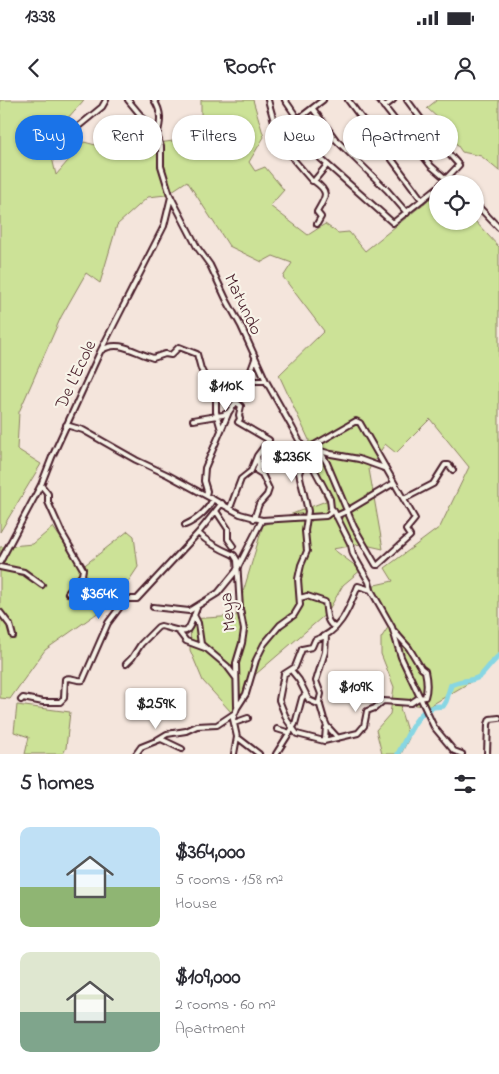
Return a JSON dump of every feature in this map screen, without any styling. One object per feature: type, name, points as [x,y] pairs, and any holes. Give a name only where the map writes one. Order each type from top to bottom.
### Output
[{"type":"street","points":[[83,122],[102,107],[106,100]]},
{"type":"street","points":[[128,100],[140,115]]},
{"type":"street","name":"Matundo","points":[[154,100],[160,115]]},
{"type":"street","points":[[268,100],[272,115]]},
{"type":"street","points":[[285,100],[295,115]]},
{"type":"street","points":[[303,115],[317,102],[323,100]]},
{"type":"street","points":[[348,100],[422,200]]},
{"type":"street","points":[[379,100],[431,166],[441,175]]},
{"type":"street","points":[[384,107],[393,100]]},
{"type":"street","points":[[407,100],[438,142],[459,165],[449,175]]},
{"type":"street","points":[[312,108],[336,140],[408,213]]},
{"type":"street","name":"Matundo","points":[[161,160],[170,195],[241,326],[255,359],[330,499],[331,508],[346,533],[353,554],[393,630]]},
{"type":"street","points":[[295,160],[312,181],[324,188],[326,197],[317,212],[321,218],[317,224]]},
{"type":"street","points":[[322,160],[394,223],[429,194]]},
{"type":"street","points":[[314,181],[327,164]]},
{"type":"street","name":"De L'Ecole","points":[[0,562],[40,485],[100,352],[164,226],[169,209],[170,195]]},
{"type":"street","points":[[484,212],[499,228]]},
{"type":"street","points":[[100,352],[109,346],[122,346],[153,358],[165,354],[171,355],[180,347],[197,354],[207,381],[242,390]]},
{"type":"street","points":[[206,495],[204,473],[229,412],[248,378],[255,359]]},
{"type":"street","points":[[248,378],[256,381],[266,380]]},
{"type":"street","points":[[216,396],[217,416],[221,430]]},
{"type":"street","points":[[230,508],[242,479],[252,471],[257,456],[269,440],[238,422],[241,406],[236,402]]},
{"type":"street","points":[[193,420],[229,412]]},
{"type":"street","points":[[304,450],[356,421],[364,428],[415,519],[406,530],[410,536],[378,566],[347,511],[330,469],[316,444]]},
{"type":"street","points":[[66,425],[83,430],[123,453],[254,519],[336,516],[394,483]]},
{"type":"street","points":[[319,450],[359,459],[385,468]]},
{"type":"street","points":[[234,754],[237,737],[233,723],[235,713],[246,694],[251,671],[261,649],[276,629],[297,612],[300,605],[297,587],[301,565],[307,551],[305,531],[308,509],[299,474],[306,455]]},
{"type":"street","points":[[254,519],[259,504],[267,495],[269,489],[262,474],[258,471],[257,456]]},
{"type":"street","points":[[404,499],[433,484],[446,465],[450,466],[453,470]]},
{"type":"street","points":[[40,485],[48,494],[48,502],[64,537],[83,569],[82,575],[68,593]]},
{"type":"street","points":[[185,524],[196,519],[210,506],[214,499]]},
{"type":"street","points":[[21,700],[23,698],[57,703],[62,700],[65,680],[67,678],[83,680],[108,623],[119,606],[126,599],[137,599],[198,533],[222,503]]},
{"type":"street","points":[[328,515],[331,508]]},
{"type":"street","points":[[216,511],[228,528],[228,539],[233,546]]},
{"type":"street","points":[[153,607],[186,611],[198,606],[218,593],[236,571],[262,520]]},
{"type":"street","name":"Meya","points":[[198,533],[226,552],[234,555],[237,566],[240,609],[244,630],[236,663],[237,708]]},
{"type":"street","points":[[0,566],[24,572],[42,585]]},
{"type":"street","points":[[291,731],[279,697],[284,674],[295,667],[302,649],[311,647],[315,640],[326,636],[339,624],[346,614],[358,586],[368,580]]},
{"type":"street","points":[[358,586],[371,590]]},
{"type":"street","points":[[300,598],[307,596],[325,602],[328,621],[334,627]]},
{"type":"street","points":[[126,664],[141,644],[158,627],[161,626],[179,632],[189,629],[198,606]]},
{"type":"street","points":[[0,612],[10,625],[13,636]]},
{"type":"street","points":[[194,615],[198,623],[200,642],[227,666],[237,679]]},
{"type":"street","points":[[277,730],[291,731],[324,741],[338,738],[358,733],[364,726],[367,711],[375,708],[383,701],[411,702],[425,697],[427,684],[425,671],[393,630]]},
{"type":"street","points":[[393,630],[401,657],[439,734],[452,752],[462,754]]},
{"type":"street","points":[[179,632],[186,641],[205,648]]},
{"type":"street","points":[[326,636],[325,652],[316,681],[321,694],[320,706],[327,726],[338,738]]},
{"type":"street","points":[[291,670],[310,700],[320,706]]},
{"type":"street","points":[[276,754],[291,731],[298,717],[302,698],[306,695]]},
{"type":"street","points":[[136,754],[141,747],[167,734],[186,731],[197,726],[218,725],[235,713]]},
{"type":"street","points":[[233,723],[248,718]]},
{"type":"street","points":[[487,754],[488,724],[490,719],[499,718]]},
{"type":"street","points":[[324,741],[327,726]]},
{"type":"street","points":[[237,737],[260,754]]},
{"type":"street","points":[[157,740],[167,741],[182,749]]},
{"type":"green space","points":[[0,100],[84,100],[70,115],[15,115],[15,160],[53,160],[56,175],[69,160],[83,160],[84,142],[93,144],[93,160],[162,160],[162,142],[172,141],[172,160],[250,160],[249,162],[255,171],[265,167],[284,190],[270,206],[308,235],[325,224],[338,233],[349,232],[365,251],[429,199],[429,230],[483,230],[499,247],[499,656],[484,674],[428,707],[405,703],[400,708],[409,738],[401,754],[382,754],[376,730],[390,714],[394,687],[381,654],[381,638],[391,623],[374,590],[375,585],[393,581],[385,568],[440,527],[469,467],[430,419],[396,453],[385,444],[369,469],[383,549],[361,544],[333,549],[361,570],[343,585],[327,613],[256,674],[231,712],[203,681],[190,650],[191,619],[236,616],[263,525],[326,501],[307,457],[309,440],[279,375],[324,331],[283,277],[292,263],[273,256],[262,262],[229,246],[187,181],[166,195],[148,197],[117,225],[100,283],[86,273],[61,317],[19,412],[17,449],[41,464],[0,532]]},
{"type":"green space","points":[[201,100],[253,100],[264,137],[255,152],[255,115],[201,115]]},
{"type":"green space","points":[[437,100],[499,100],[499,171],[481,156],[462,152],[458,146],[458,115],[435,115],[427,108]]},
{"type":"green space","points":[[53,527],[81,568],[128,531],[134,536],[138,567],[126,585],[106,607],[45,650],[10,699],[0,698],[0,547],[33,544]]},
{"type":"green space","points":[[17,705],[70,712],[66,748],[63,754],[25,754],[29,737],[14,732]]},
{"type":"waterway","points":[[398,754],[420,715],[432,707],[443,706],[451,685],[479,677],[499,656]]}]
